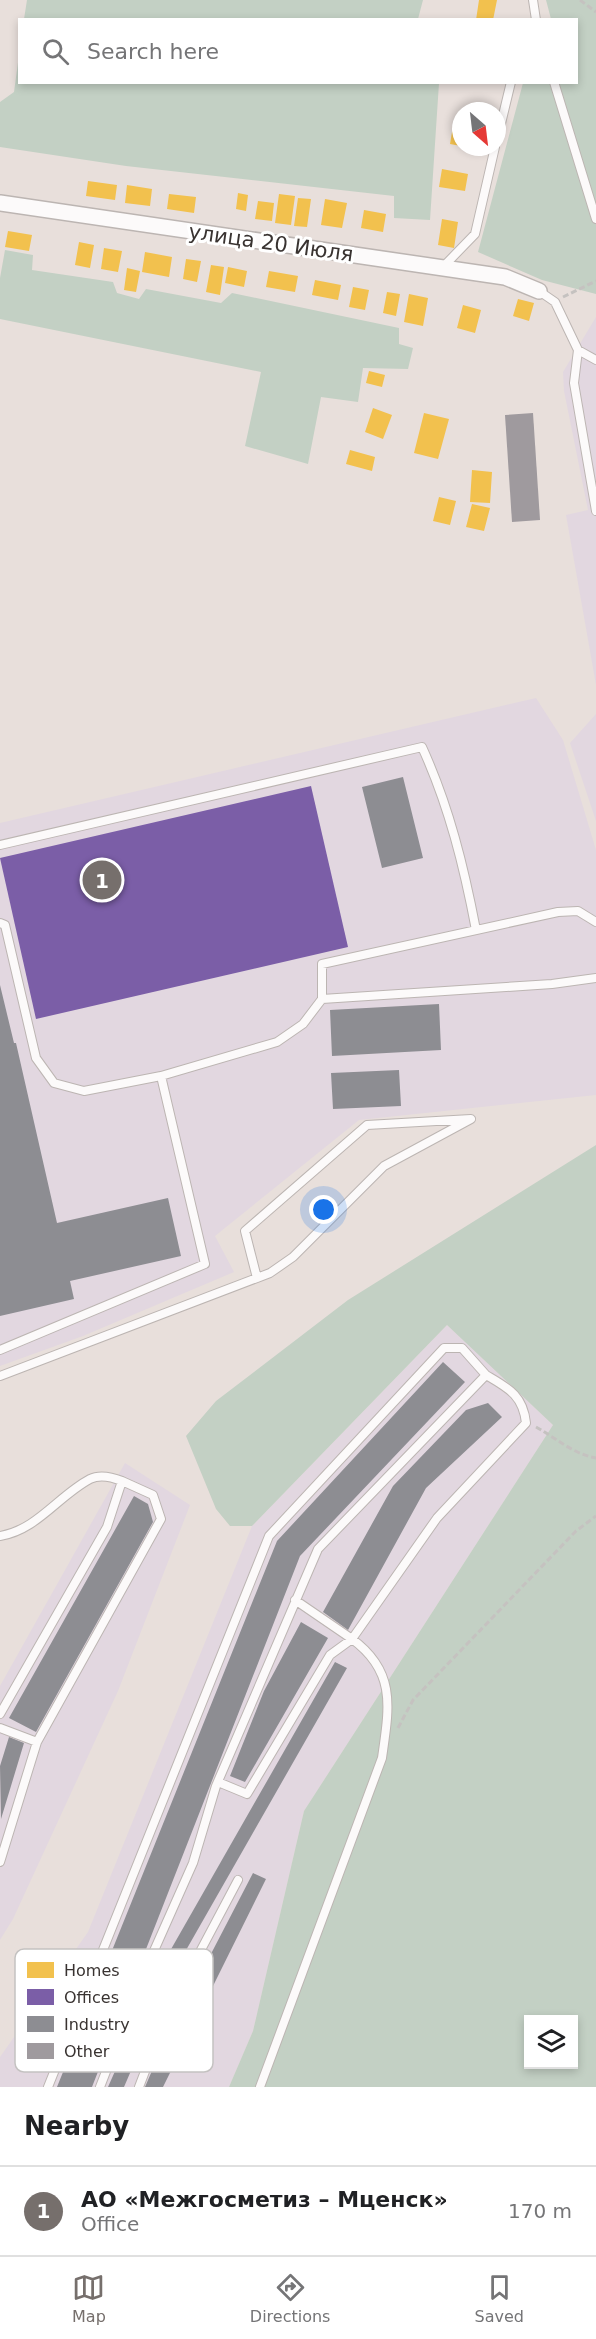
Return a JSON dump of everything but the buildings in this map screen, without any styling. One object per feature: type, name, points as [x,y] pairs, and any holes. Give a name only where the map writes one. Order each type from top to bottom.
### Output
[{"type":"street","name":"улица 20 Июля","points":[[0,203],[505,277],[539,291]]},
{"type":"lane","points":[[533,0],[536,18]]},
{"type":"lane","points":[[506,103],[511,84]]},
{"type":"lane","points":[[555,84],[596,219]]},
{"type":"lane","points":[[442,268],[475,234],[493,156]]},
{"type":"lane","points":[[539,291],[555,302],[578,350],[573,382],[596,512]]},
{"type":"lane","points":[[578,350],[596,360]]},
{"type":"lane","points":[[0,845],[422,747],[440,787],[454,833],[476,930]]},
{"type":"lane","points":[[0,923],[4,925],[36,1058],[54,1083],[84,1091],[161,1076],[277,1042],[303,1024],[322,999],[322,964],[558,912],[578,911],[596,922]]},
{"type":"lane","points":[[322,999],[596,980]]},
{"type":"lane","points":[[0,1350],[206,1264],[161,1076]]},
{"type":"lane","points":[[0,1376],[257,1278],[270,1273],[293,1257],[384,1166],[471,1119],[367,1125],[245,1232],[257,1278]]},
{"type":"lane","points":[[103,1949],[269,1536],[444,1348],[462,1348],[486,1375],[511,1390],[524,1407],[526,1423],[437,1518],[352,1639],[330,1655],[247,1794],[218,1782]]},
{"type":"lane","points":[[155,1949],[193,1863],[218,1782],[318,1549],[486,1375]]},
{"type":"lane","points":[[0,1536],[13,1534],[45,1514],[91,1478],[108,1476],[153,1496],[160,1519],[37,1742],[0,1862]]},
{"type":"lane","points":[[0,1714],[107,1527],[122,1481]]},
{"type":"lane","points":[[260,2087],[382,1758],[388,1720],[387,1681],[367,1650],[295,1600]]},
{"type":"lane","points":[[0,1728],[37,1742]]},
{"type":"lane","points":[[201,1949],[238,1880]]},
{"type":"lane","points":[[48,2087],[54,2072]]},
{"type":"lane","points":[[100,2087],[106,2072]]},
{"type":"lane","points":[[139,2087],[145,2072]]},
{"type":"path","points":[[580,0],[596,12]]},
{"type":"path","points":[[555,302],[596,281]]},
{"type":"path","points":[[526,1423],[569,1448],[596,1458]]},
{"type":"path","points":[[397,1729],[413,1700],[576,1531],[596,1516]]},
{"type":"shaded area","points":[[27,0],[423,0],[418,18],[24,18]]},
{"type":"shaded area","points":[[546,0],[596,0],[596,294],[542,280],[478,252],[504,156],[506,156],[506,147],[523,84],[578,84],[578,18],[551,18]]},
{"type":"shaded area","points":[[18,62],[18,84],[439,84],[430,220],[394,218],[394,196],[126,166],[0,147],[0,102],[14,92]]},
{"type":"shaded area","points":[[5,250],[33,255],[32,270],[113,282],[117,293],[139,299],[146,289],[221,303],[232,293],[399,328],[399,344],[413,348],[408,369],[363,368],[358,402],[321,397],[308,464],[245,446],[261,372],[0,319],[0,278]]},
{"type":"shaded area","points":[[596,317],[596,685],[566,515],[588,510],[564,391],[563,372]]},
{"type":"shaded area","points":[[536,698],[563,740],[596,850],[596,1095],[359,1120],[215,1236],[234,1272],[83,1336],[0,1366],[0,823]]},
{"type":"shaded area","points":[[596,714],[596,821],[570,743]]},
{"type":"shaded area","points":[[596,1145],[596,2087],[229,2087],[253,2031],[304,1811],[553,1425],[447,1325],[252,1526],[230,1526],[216,1509],[186,1436],[216,1401],[348,1300]]},
{"type":"shaded area","points":[[447,1325],[553,1425],[304,1811],[253,2031],[229,2087],[0,2087],[0,2057],[15,2036],[15,2072],[213,2072],[213,1949],[76,1949],[88,1932],[252,1526]]},
{"type":"shaded area","points":[[125,1463],[190,1505],[118,1691],[13,1919],[0,1940],[0,1686]]},
{"type":"place","name":"АО «Межгосметиз – Мценск»","points":[[102,880]]}]
